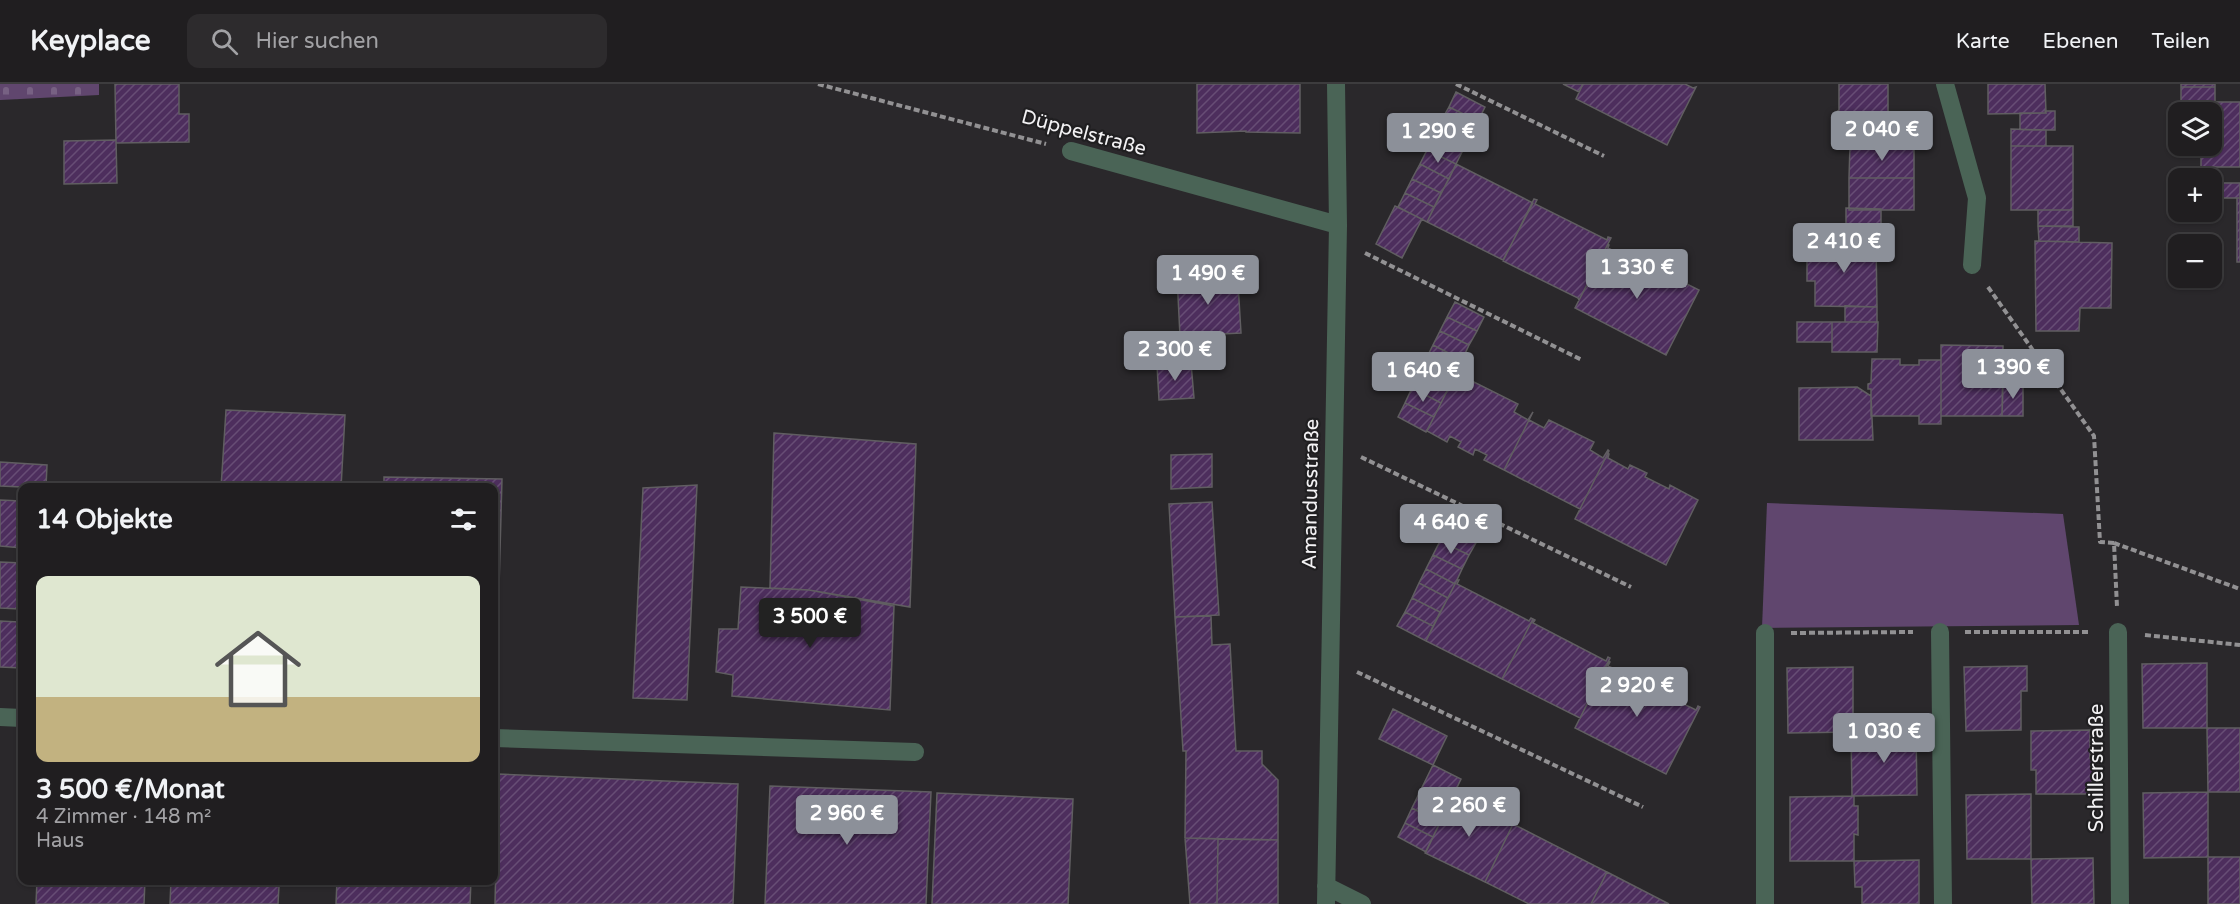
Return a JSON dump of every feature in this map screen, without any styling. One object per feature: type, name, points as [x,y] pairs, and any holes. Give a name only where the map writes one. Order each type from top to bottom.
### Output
[{"type":"street","name":"Amandusstraße","points":[[1326,895],[1338,232],[1336,84]]},
{"type":"street","points":[[1946,84],[1977,198],[1972,265]]},
{"type":"street","name":"Düppelstraße","points":[[1071,151],[1338,232]]},
{"type":"street","points":[[1940,632],[1943,904]]},
{"type":"street","name":"Schillerstraße","points":[[2118,632],[2120,904]]},
{"type":"street","points":[[1765,633],[1765,904]]},
{"type":"street","points":[[0,717],[18,718]]},
{"type":"street","points":[[498,738],[915,752]]},
{"type":"street","points":[[1326,895],[1362,904]]},
{"type":"path","name":"Düppelstraße","points":[[818,84],[1071,151]]},
{"type":"path","points":[[1456,84],[1604,156]]},
{"type":"path","points":[[1338,232],[1582,360]]},
{"type":"path","points":[[1972,265],[2094,436],[2100,542],[2114,543],[2240,590]]},
{"type":"path","points":[[1334,443],[1630,587]]},
{"type":"path","points":[[2114,543],[2118,632]]},
{"type":"path","points":[[1765,633],[2118,632],[2240,645]]},
{"type":"path","points":[[1329,659],[1642,807]]},
{"type":"green space","points":[[0,84],[99,84],[99,95],[0,100]]},
{"type":"green space","points":[[1767,503],[2063,514],[2079,625],[1762,628]]},
{"type":"building","points":[[115,84],[179,84],[179,114],[189,114],[189,142],[116,143]]},
{"type":"building","points":[[1197,84],[1300,84],[1300,133],[1246,131],[1197,133]]},
{"type":"building","points":[[1563,84],[1583,84],[1579,92]]},
{"type":"building","points":[[1583,84],[1685,84],[1696,87],[1667,145],[1576,99]]},
{"type":"building","points":[[1839,84],[1888,84],[1888,111],[1890,113],[1836,112],[1839,110]]},
{"type":"building","points":[[1988,84],[2045,84],[2046,113],[1988,114]]},
{"type":"building","points":[[2181,84],[2215,84],[2215,87],[2181,87]]},
{"type":"building","points":[[2181,87],[2215,87],[2215,102],[2181,102]]},
{"type":"building","points":[[1456,92],[1485,107],[1478,121],[1449,107]]},
{"type":"building","points":[[2222,102],[2240,102],[2240,167],[2201,167],[2201,156],[2222,156]]},
{"type":"building","points":[[1449,107],[1478,121],[1470,136],[1441,121]]},
{"type":"building","points":[[2045,111],[2055,111],[2055,130],[2020,130],[2020,113],[2046,113]]},
{"type":"building","points":[[1858,113],[1890,113],[1890,129],[1858,129]]},
{"type":"building","points":[[1441,121],[1470,136],[1463,150],[1434,135]]},
{"type":"building","points":[[1847,129],[1882,129],[1881,146],[1850,145],[1850,148],[1847,148]]},
{"type":"building","points":[[2011,129],[2046,130],[2046,146],[2011,146]]},
{"type":"building","points":[[1434,135],[1463,150],[1456,164],[1427,150]]},
{"type":"building","points":[[116,140],[117,183],[64,184],[64,141]]},
{"type":"building","points":[[1850,145],[1914,146],[1914,178],[1849,178]]},
{"type":"building","points":[[2011,146],[2073,146],[2073,210],[2011,210]]},
{"type":"building","points":[[1427,150],[1456,164],[1449,179],[1420,164]]},
{"type":"building","points":[[1420,164],[1449,179],[1441,193],[1412,179]]},
{"type":"building","points":[[1456,164],[1533,203],[1503,260],[1427,222]]},
{"type":"building","points":[[1849,178],[1914,178],[1914,210],[1849,210]]},
{"type":"building","points":[[1412,179],[1441,193],[1434,207],[1405,193]]},
{"type":"building","points":[[2222,183],[2240,183],[2240,198],[2222,198]]},
{"type":"building","points":[[1405,193],[1434,207],[1427,222],[1398,207]]},
{"type":"building","points":[[2237,198],[2240,198],[2240,262],[2237,262]]},
{"type":"building","points":[[1534,199],[1537,200],[1535,204],[1607,240],[1608,237],[1611,238],[1579,300],[1503,261]]},
{"type":"building","points":[[1395,206],[1422,219],[1402,258],[1376,244]]},
{"type":"building","points":[[1846,208],[1881,209],[1881,226],[1846,226]]},
{"type":"building","points":[[2038,210],[2073,210],[2073,226],[2038,226]]},
{"type":"building","points":[[1846,226],[1877,226],[1876,242],[1846,242]]},
{"type":"building","points":[[2038,226],[2079,227],[2079,242],[2039,241]]},
{"type":"building","points":[[1833,241],[1876,242],[1877,307],[1815,306],[1815,281],[1807,281],[1807,247],[1833,247]]},
{"type":"building","points":[[2035,241],[2112,243],[2111,308],[2080,308],[2079,331],[2036,331]]},
{"type":"building","points":[[1608,244],[1608,248],[1629,259],[1630,255],[1647,264],[1646,267],[1669,279],[1671,276],[1699,290],[1666,355],[1575,308]]},
{"type":"building","points":[[1213,273],[1214,284],[1238,283],[1241,333],[1180,336],[1177,276]]},
{"type":"building","points":[[1455,302],[1484,317],[1477,331],[1447,317]]},
{"type":"building","points":[[1845,306],[1877,307],[1877,322],[1845,322]]},
{"type":"building","points":[[1447,317],[1477,331],[1469,345],[1440,331]]},
{"type":"building","points":[[1797,322],[1832,322],[1832,342],[1797,342]]},
{"type":"building","points":[[1832,322],[1878,322],[1877,352],[1832,352]]},
{"type":"building","points":[[1440,331],[1469,345],[1462,360],[1433,345]]},
{"type":"building","points":[[1188,345],[1189,363],[1157,365],[1156,347]]},
{"type":"building","points":[[1433,345],[1462,360],[1455,374],[1426,359]]},
{"type":"building","points":[[1941,345],[2003,346],[2002,416],[1941,416]]},
{"type":"building","points":[[1426,359],[1455,374],[1448,389],[1419,374]]},
{"type":"building","points":[[1872,359],[1900,359],[1900,365],[1919,365],[1919,360],[1941,360],[1941,424],[1919,424],[1919,416],[1871,416],[1871,389],[1868,389],[1868,384],[1871,383]]},
{"type":"building","points":[[1191,363],[1194,398],[1159,400],[1157,365]]},
{"type":"building","points":[[1419,374],[1448,389],[1441,403],[1412,388]]},
{"type":"building","points":[[1452,381],[1468,390],[1472,381],[1518,404],[1514,412],[1528,420],[1533,412],[1504,470],[1484,460],[1487,455],[1475,449],[1473,455],[1458,447],[1461,442],[1450,436],[1447,442],[1427,431]]},
{"type":"building","points":[[2023,384],[2023,416],[2002,416],[2003,385]]},
{"type":"building","points":[[1857,387],[1871,396],[1873,440],[1799,440],[1799,388]]},
{"type":"building","points":[[1412,388],[1441,403],[1434,417],[1405,403]]},
{"type":"building","points":[[1405,403],[1434,417],[1426,432],[1398,417]]},
{"type":"building","points":[[226,410],[345,415],[341,483],[221,483]]},
{"type":"building","points":[[1529,420],[1544,428],[1549,420],[1594,442],[1590,450],[1603,458],[1609,451],[1580,509],[1504,470]]},
{"type":"building","points":[[774,433],[916,444],[910,607],[809,590],[770,588]]},
{"type":"building","points":[[1608,453],[1608,458],[1628,469],[1630,465],[1647,473],[1645,477],[1669,489],[1670,485],[1698,500],[1666,565],[1575,519]]},
{"type":"building","points":[[1212,454],[1212,487],[1171,489],[1171,455]]},
{"type":"building","points":[[0,462],[47,465],[46,483],[18,483],[18,487],[0,486]]},
{"type":"building","points":[[384,477],[502,479],[498,624],[498,483],[384,483]]},
{"type":"building","points":[[697,485],[687,700],[633,698],[643,488]]},
{"type":"building","points":[[0,500],[18,501],[18,548],[0,546]]},
{"type":"building","points":[[1212,502],[1219,615],[1175,617],[1169,504]]},
{"type":"building","points":[[1455,512],[1484,527],[1477,541],[1447,527]]},
{"type":"building","points":[[1447,527],[1477,541],[1469,555],[1440,541]]},
{"type":"building","points":[[1440,541],[1469,555],[1462,569],[1433,555]]},
{"type":"building","points":[[1433,555],[1462,569],[1455,584],[1426,569]]},
{"type":"building","points":[[0,562],[18,563],[18,609],[0,608]]},
{"type":"building","points":[[1426,569],[1455,584],[1448,598],[1419,583]]},
{"type":"building","points":[[1459,580],[1457,584],[1529,621],[1533,619],[1502,679],[1426,641]]},
{"type":"building","points":[[1419,583],[1448,598],[1440,612],[1412,598]]},
{"type":"building","points":[[741,587],[809,590],[894,606],[890,710],[732,696],[733,675],[716,672],[719,629],[738,629]]},
{"type":"building","points":[[1412,598],[1440,612],[1433,626],[1405,612]]},
{"type":"building","points":[[1405,612],[1433,626],[1426,641],[1397,626]]},
{"type":"building","points":[[1211,616],[1212,645],[1230,644],[1236,751],[1262,751],[1262,764],[1278,780],[1278,840],[1185,838],[1186,751],[1183,751],[1175,617]]},
{"type":"building","points":[[1533,619],[1535,620],[1533,623],[1606,661],[1608,657],[1610,658],[1580,718],[1502,679]]},
{"type":"building","points":[[0,621],[18,622],[18,668],[0,667]]},
{"type":"building","points":[[1609,661],[1608,666],[1627,675],[1629,671],[1673,694],[1671,698],[1696,710],[1698,706],[1700,707],[1666,774],[1575,728]]},
{"type":"building","points":[[2207,663],[2207,728],[2143,728],[2142,664]]},
{"type":"building","points":[[2027,666],[2027,691],[2021,691],[2021,730],[1966,731],[1964,667]]},
{"type":"building","points":[[1853,667],[1853,732],[1788,733],[1787,668]]},
{"type":"building","points":[[1393,709],[1447,736],[1433,765],[1379,739]]},
{"type":"building","points":[[2207,728],[2240,728],[2240,792],[2208,792]]},
{"type":"building","points":[[2090,730],[2090,758],[2094,758],[2095,794],[2036,794],[2036,770],[2031,770],[2031,731]]},
{"type":"building","points":[[1916,731],[1917,795],[1852,796],[1851,732]]},
{"type":"building","points":[[1433,765],[1461,779],[1440,823],[1412,808]]},
{"type":"building","points":[[498,774],[738,784],[733,904],[495,904],[495,885],[498,885]]},
{"type":"building","points":[[770,786],[931,792],[926,904],[765,904]]},
{"type":"building","points":[[2208,792],[2208,857],[2144,858],[2143,793]]},
{"type":"building","points":[[937,793],[1073,799],[1068,904],[932,904]]},
{"type":"building","points":[[1454,794],[1513,824],[1485,882],[1425,853]]},
{"type":"building","points":[[2031,794],[2031,859],[1967,859],[1966,795]]},
{"type":"building","points":[[1854,796],[1854,806],[1858,806],[1858,835],[1854,834],[1854,861],[1790,861],[1790,797]]},
{"type":"building","points":[[1412,808],[1440,823],[1433,837],[1405,823]]},
{"type":"building","points":[[1405,823],[1433,837],[1426,852],[1398,837]]},
{"type":"building","points":[[1513,824],[1607,872],[1591,904],[1529,904],[1485,882]]},
{"type":"building","points":[[1185,838],[1218,839],[1217,904],[1190,904]]},
{"type":"building","points":[[1218,839],[1278,840],[1278,904],[1217,904]]},
{"type":"building","points":[[2208,857],[2240,857],[2240,904],[2208,904]]},
{"type":"building","points":[[2093,858],[2094,904],[2032,904],[2031,859]]},
{"type":"building","points":[[1919,860],[1919,904],[1862,904],[1862,887],[1855,887],[1854,861]]},
{"type":"building","points":[[1607,872],[1669,904],[1591,904]]},
{"type":"building","points":[[37,885],[145,885],[144,904],[36,904]]},
{"type":"building","points":[[171,885],[287,885],[279,886],[278,904],[170,904]]},
{"type":"building","points":[[337,885],[471,885],[470,904],[336,904]]}]
